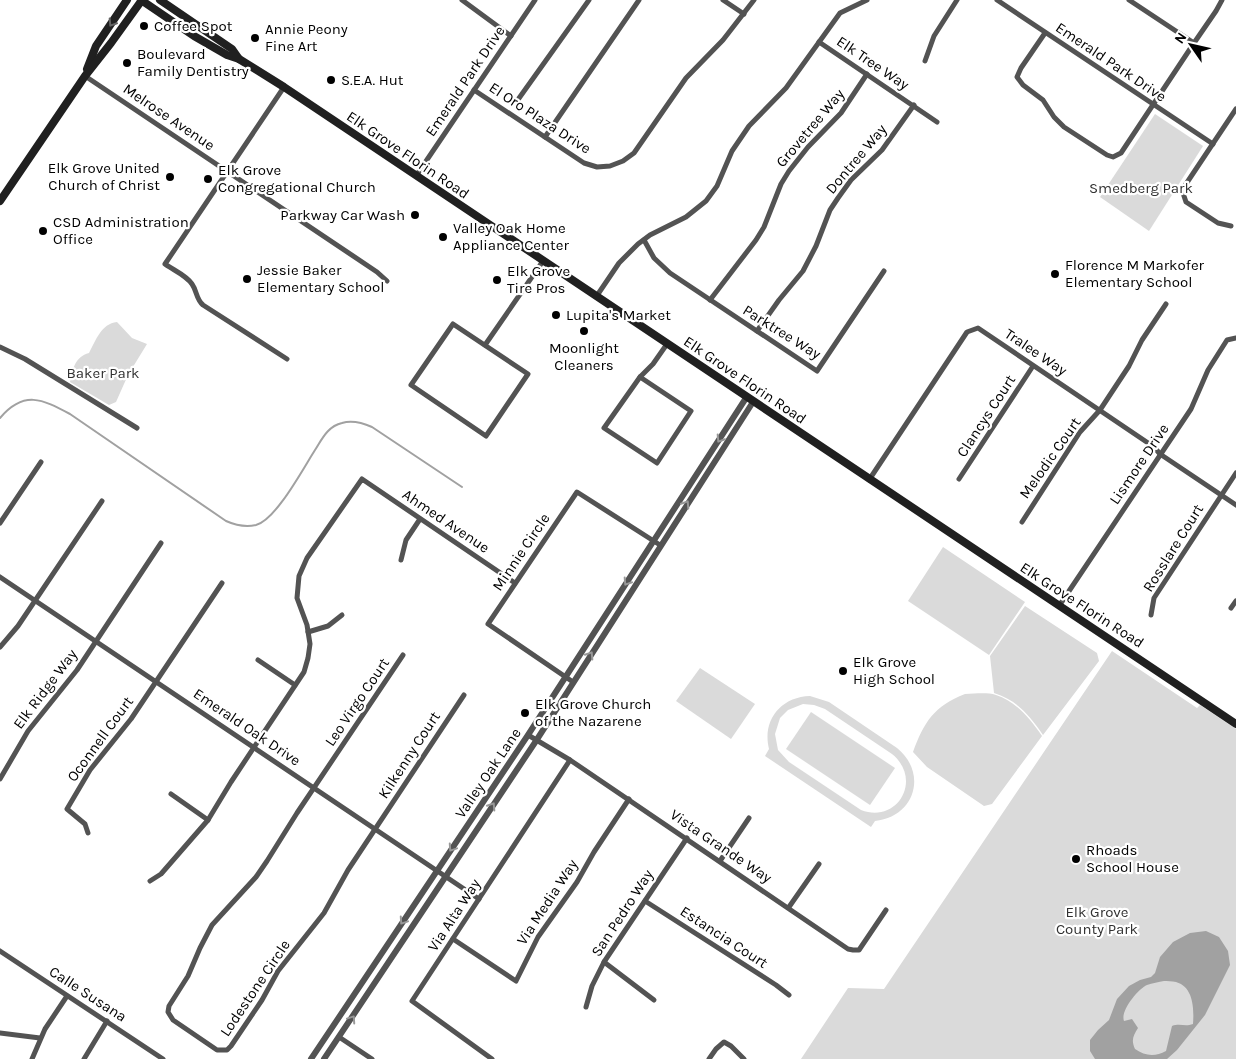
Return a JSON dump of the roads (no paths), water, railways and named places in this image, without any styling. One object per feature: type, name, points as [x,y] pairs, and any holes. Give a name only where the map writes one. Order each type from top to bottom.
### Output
[{"type":"main road","points":[[84,76],[96,46],[127,0]]},
{"type":"main road","points":[[0,201],[84,76],[111,43],[141,0]]},
{"type":"main road","name":"Elk Grove Florin Road","points":[[141,0],[202,40],[227,55],[239,59],[284,88],[1236,724]]},
{"type":"main road","name":"Elk Grove Florin Road","points":[[160,0],[232,49],[239,59]]},
{"type":"street","points":[[462,0],[511,36]]},
{"type":"street","name":"Emerald Park Drive","points":[[416,176],[535,0]]},
{"type":"street","points":[[518,101],[589,0]]},
{"type":"street","points":[[545,137],[639,0]]},
{"type":"street","points":[[724,0],[744,14]]},
{"type":"street","name":"El Oro Plaza Drive","points":[[474,90],[578,160],[590,165],[610,166],[623,161],[634,153],[686,78],[723,40],[754,0]]},
{"type":"street","points":[[596,297],[619,263],[644,240],[686,218],[706,202],[717,186],[740,138],[759,114],[786,88],[840,13],[866,0]]},
{"type":"street","points":[[925,61],[934,36],[958,0]]},
{"type":"street","points":[[1130,0],[1194,43]]},
{"type":"street","points":[[1045,33],[1020,68],[1017,77],[1023,85],[1043,100],[1054,117],[1064,127],[1107,155],[1116,156],[1121,153],[1154,105],[1222,0]]},
{"type":"street","name":"Emerald Park Drive","points":[[998,1],[1212,144]]},
{"type":"street","name":"Elk Tree Way","points":[[819,42],[937,122]]},
{"type":"street","name":"Grovetree Way","points":[[710,300],[764,227],[789,171],[803,152],[841,114],[867,74]]},
{"type":"street","name":"Melrose Avenue","points":[[84,76],[377,272],[387,281]]},
{"type":"street","points":[[284,88],[165,264],[189,280],[197,293],[199,302],[287,359]]},
{"type":"street","name":"Dontree Way","points":[[757,331],[803,271],[816,246],[827,217],[838,198],[851,180],[882,150],[914,106]]},
{"type":"street","points":[[1231,226],[1218,223],[1186,202],[1182,190],[1235,113]]},
{"type":"street","name":"Parktree Way","points":[[644,240],[650,252],[663,268],[817,371],[884,271]]},
{"type":"street","points":[[485,345],[543,261]]},
{"type":"street","name":"Melodic Court","points":[[1022,522],[1080,432],[1100,410],[1166,304]]},
{"type":"street","points":[[453,324],[485,345],[528,374],[486,436],[411,385],[453,324]]},
{"type":"street","name":"Tralee Way","points":[[869,480],[967,332],[978,328],[1236,505]]},
{"type":"street","name":"Lismore Drive","points":[[1059,606],[1191,409],[1208,370],[1227,340],[1236,338]]},
{"type":"street","points":[[640,377],[691,411],[657,463],[604,428],[640,377],[653,364],[667,344]]},
{"type":"street","points":[[0,347],[26,359],[137,428]]},
{"type":"street","name":"Clancys Court","points":[[959,479],[1033,366]]},
{"type":"street","name":"Valley Oak Lane","points":[[311,1059],[528,735],[653,541],[749,400]]},
{"type":"street","name":"Valley Oak Lane","points":[[324,1059],[536,741],[749,400]]},
{"type":"street","points":[[0,523],[41,462]]},
{"type":"street","name":"Rosslare Court","points":[[1151,615],[1154,598],[1236,473]]},
{"type":"street","name":"Ahmed Avenue","points":[[308,632],[297,598],[301,570],[362,479],[515,583]]},
{"type":"street","name":"Minnie Circle","points":[[573,682],[488,624],[576,492],[660,545]]},
{"type":"street","points":[[0,647],[18,626],[102,501]]},
{"type":"street","points":[[401,560],[406,540],[420,518]]},
{"type":"street","name":"Elk Ridge Way","points":[[0,780],[28,731],[70,678],[161,544]]},
{"type":"street","name":"Emerald Oak Drive","points":[[0,577],[479,899]]},
{"type":"street","points":[[156,682],[222,584]]},
{"type":"street","points":[[1231,608],[1236,601]]},
{"type":"street","points":[[150,881],[161,874],[208,820],[304,672],[310,644],[308,632],[328,626],[342,615]]},
{"type":"street","name":"Leo Virgo Court","points":[[314,788],[403,655]]},
{"type":"street","points":[[258,660],[295,685]]},
{"type":"street","name":"Oconnell Court","points":[[88,833],[85,824],[67,808],[90,770],[131,719],[156,682]]},
{"type":"street","name":"Kilkenny Court","points":[[375,829],[464,695]]},
{"type":"street","name":"Vista Grande Way","points":[[528,735],[629,799],[848,949],[858,950],[865,943],[886,910]]},
{"type":"street","name":"Via Alta Way","points":[[492,1059],[412,1001],[570,760]]},
{"type":"street","name":"Lodestone Circle","points":[[314,788],[256,877],[212,925],[188,976],[169,1006],[170,1018],[194,1035],[217,1050],[223,1051],[229,1048],[262,1000],[278,972],[324,913],[348,870],[375,829]]},
{"type":"street","points":[[171,794],[208,820]]},
{"type":"street","name":"Via Media Way","points":[[453,939],[516,981],[522,965],[538,937],[577,882],[594,852],[629,799]]},
{"type":"street","points":[[720,861],[749,818]]},
{"type":"street","name":"San Pedro Way","points":[[586,1007],[592,986],[604,962],[687,838]]},
{"type":"street","points":[[789,907],[819,864]]},
{"type":"street","name":"Estancia Court","points":[[645,901],[790,995]]},
{"type":"street","name":"Calle Susana","points":[[0,951],[163,1059]]},
{"type":"street","points":[[604,962],[654,1000]]},
{"type":"street","points":[[32,1059],[40,1038],[67,996]]},
{"type":"street","points":[[84,1059],[107,1021]]},
{"type":"street","points":[[330,1032],[372,1059]]},
{"type":"street","points":[[0,1034],[40,1038]]},
{"type":"street","points":[[709,1059],[724,1042],[744,1059]]},
{"type":"waterway","points":[[0,418],[17,403],[25,400],[42,401],[51,404],[70,414],[233,524],[256,525],[272,514],[281,504],[326,434],[333,427],[346,422],[357,422],[372,427],[462,487]]},
{"type":"place","name":"Coffee Spot","points":[[144,26]]},
{"type":"place","name":"Annie Peony Fine Art","points":[[255,38]]},
{"type":"place","name":"Boulevard Family Dentistry","points":[[127,63]]},
{"type":"place","name":"S.E.A. Hut","points":[[331,80]]},
{"type":"place","name":"Elk Grove United Church of Christ","points":[[170,177]]},
{"type":"place","name":"Elk Grove Congregational Church","points":[[208,179]]},
{"type":"place","name":"Parkway Car Wash","points":[[415,215]]},
{"type":"place","name":"CSD Administration Office","points":[[43,231]]},
{"type":"place","name":"Valley Oak Home Appliance Center","points":[[443,237]]},
{"type":"place","name":"Florence M Markofer Elementary School","points":[[1055,274]]},
{"type":"place","name":"Jessie Baker Elementary School","points":[[247,279]]},
{"type":"place","name":"Elk Grove Tire Pros","points":[[497,280]]},
{"type":"place","name":"Lupita's Market","points":[[556,315]]},
{"type":"place","name":"Moonlight Cleaners","points":[[584,331]]},
{"type":"place","name":"Elk Grove High School","points":[[843,671]]},
{"type":"place","name":"Elk Grove Church of the Nazarene","points":[[525,713]]},
{"type":"place","name":"Rhoads School House","points":[[1076,859]]},
{"type":"park label","name":"Smedberg Park","points":[[1141,188]]},
{"type":"park label","name":"Baker Park","points":[[103,373]]},
{"type":"park label","name":"Elk Grove County Park","points":[[1097,920]]}]
